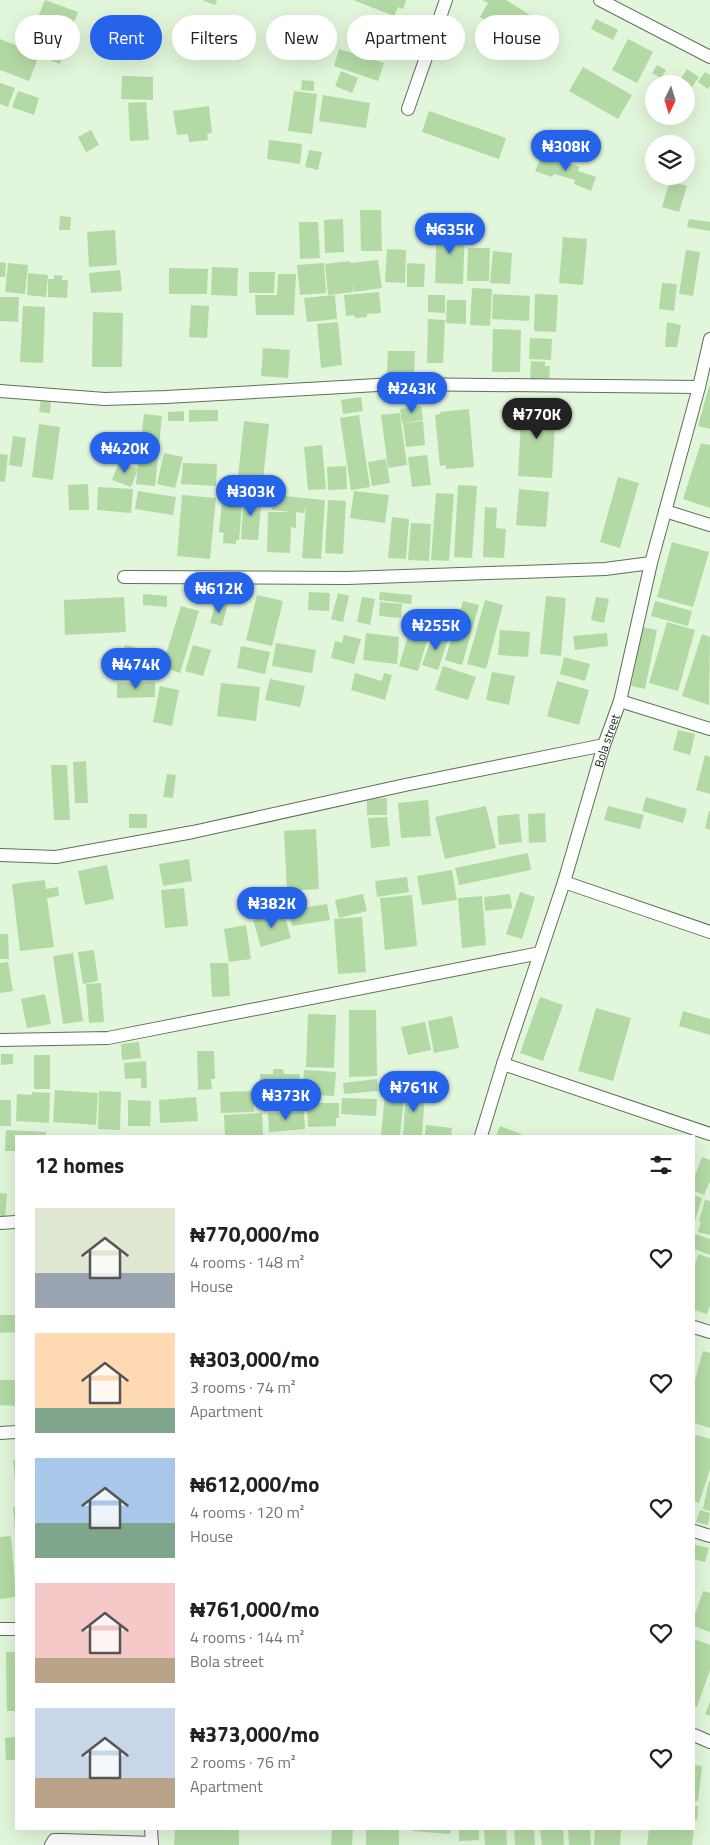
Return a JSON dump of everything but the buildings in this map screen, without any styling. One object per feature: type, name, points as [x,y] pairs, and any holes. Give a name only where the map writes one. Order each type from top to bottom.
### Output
[{"type":"street","points":[[408,110],[446,0]]},
{"type":"street","points":[[600,0],[710,57]]},
{"type":"street","name":"Bola street","points":[[481,1135],[564,882],[604,745],[620,701],[651,563],[699,387],[710,339]]},
{"type":"street","points":[[0,392],[105,399],[394,384],[699,387]]},
{"type":"street","points":[[665,511],[710,525]]},
{"type":"street","points":[[124,577],[347,578],[605,569],[651,563]]},
{"type":"street","points":[[620,701],[710,729]]},
{"type":"street","points":[[0,855],[56,857],[193,832],[406,785],[604,745]]},
{"type":"street","points":[[564,882],[710,932]]},
{"type":"street","points":[[0,1040],[108,1038],[540,953]]},
{"type":"street","points":[[503,1064],[710,1134]]},
{"type":"street","points":[[0,1223],[15,1222]]},
{"type":"street","points":[[695,1327],[710,1332]]},
{"type":"street","points":[[0,1433],[15,1432]]},
{"type":"street","points":[[695,1531],[710,1536]]},
{"type":"street","points":[[0,1629],[15,1629]]},
{"type":"street","points":[[695,1735],[710,1742]]},
{"type":"street","points":[[51,1845],[54,1840],[152,1844],[151,1830]]}]
